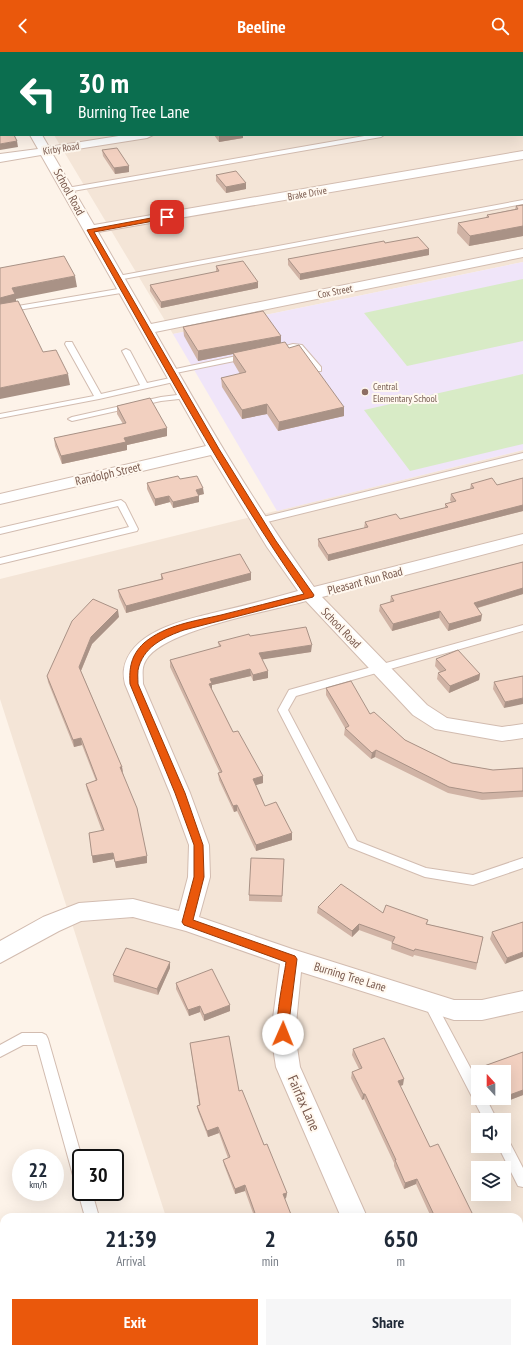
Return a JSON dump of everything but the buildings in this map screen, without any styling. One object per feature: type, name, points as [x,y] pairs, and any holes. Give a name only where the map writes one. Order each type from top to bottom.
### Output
[{"type":"street","name":"School Road","points":[[37,136],[215,449],[260,521],[310,595],[420,710],[442,724],[502,734],[523,731]]},
{"type":"street","name":"Kirby Road","points":[[0,158],[140,136]]},
{"type":"street","name":"Brake Drive","points":[[90,230],[523,155]]},
{"type":"street","name":"Cox Street","points":[[147,329],[523,253]]},
{"type":"street","name":"Randolph Street","points":[[0,498],[215,449]]},
{"type":"street","name":"Pleasant Run Road","points":[[187,922],[199,877],[198,845],[180,793],[134,684],[134,667],[146,646],[162,635],[182,628],[523,539]]},
{"type":"street","name":"Burning Tree Lane","points":[[0,953],[11,945],[51,924],[79,912],[133,908],[187,922],[292,959],[454,1010],[482,1010],[523,1001]]},
{"type":"street","name":"Fairfax Lane","points":[[292,959],[284,1014],[283,1034],[288,1067],[352,1213]]},
{"type":"lane","points":[[67,190],[375,136]]},
{"type":"lane","points":[[0,311],[12,310],[121,284],[523,202]]},
{"type":"lane","points":[[69,344],[98,397]]},
{"type":"lane","points":[[269,351],[293,346],[299,347],[318,369]]},
{"type":"lane","points":[[126,351],[145,386]]},
{"type":"lane","points":[[0,416],[98,397],[145,386],[173,375],[254,354]]},
{"type":"lane","points":[[72,419],[161,399],[185,396]]},
{"type":"lane","points":[[260,521],[523,456]]},
{"type":"lane","points":[[0,531],[121,503],[134,529],[0,561]]},
{"type":"lane","points":[[523,628],[293,693],[283,710],[353,844],[425,872],[473,880],[523,863]]},
{"type":"lane","points":[[429,1002],[471,1082]]},
{"type":"lane","points":[[0,1050],[22,1039],[42,1039],[73,1149]]},
{"type":"lane","points":[[509,1153],[522,1176]]},
{"type":"lane","points":[[88,1201],[91,1213]]},
{"type":"shaded area","points":[[55,136],[523,136],[523,262],[173,334]]},
{"type":"shaded area","name":"Central Elementary School","points":[[523,262],[523,450],[277,511],[173,334]]},
{"type":"shaded area","points":[[523,450],[523,1213],[165,1213],[0,699],[0,579]]},
{"type":"green space","points":[[523,279],[523,341],[407,366],[364,313]]},
{"type":"green space","points":[[523,374],[523,444],[410,471],[364,410]]},
{"type":"place","name":"Central Elementary School","points":[[365,392]]},
{"type":"route","points":[[167,217],[90,230],[215,449],[273,543],[310,595],[182,628],[162,635],[146,646],[139,656],[134,667],[134,684],[180,793],[198,845],[199,877],[187,922],[292,959],[284,1014],[283,1034]]}]
